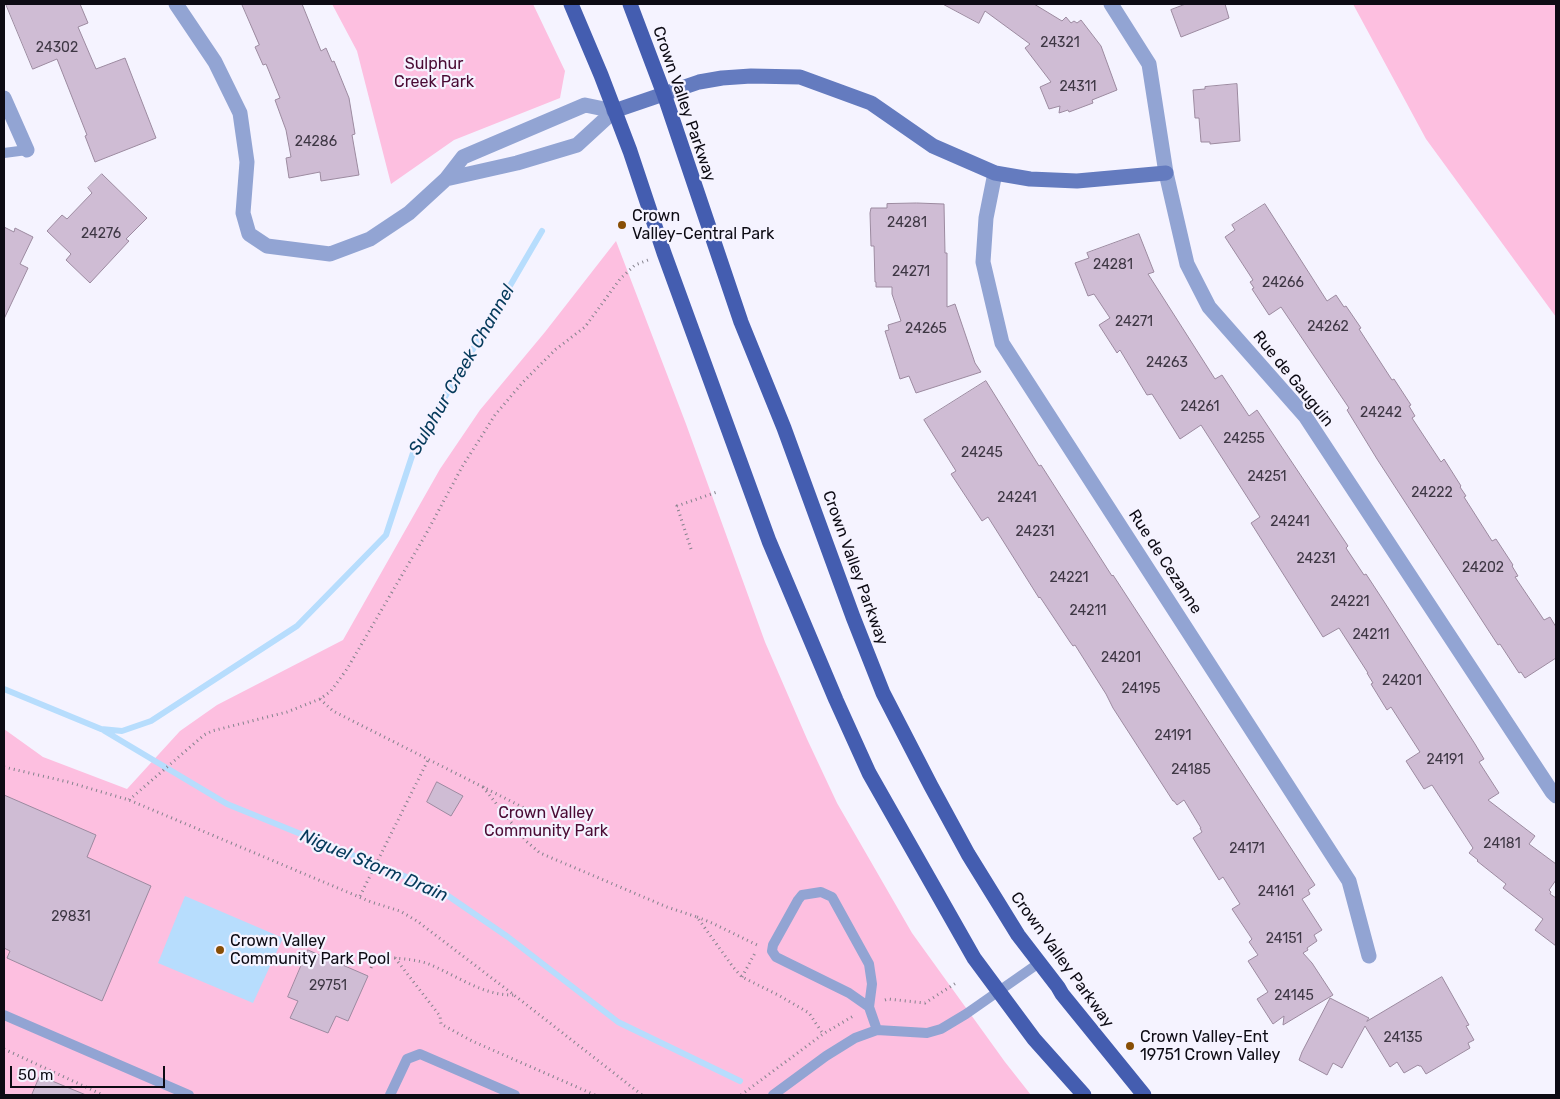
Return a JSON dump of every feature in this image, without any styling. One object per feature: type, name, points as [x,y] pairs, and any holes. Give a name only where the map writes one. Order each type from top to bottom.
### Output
[{"type":"main road","points":[[571,4],[630,151],[664,253],[769,541],[836,700],[870,773],[974,958],[1034,1039],[1084,1095]]},
{"type":"main road","name":"Crown Valley Parkway","points":[[630,4],[664,94],[741,322],[784,428],[853,617],[883,692],[968,854],[1018,935],[1062,994],[1144,1095]]},
{"type":"street","points":[[176,4],[215,62],[240,113],[247,162],[243,213],[249,234],[267,246],[330,254],[370,239],[409,213],[446,179],[463,157],[585,105],[614,111]]},
{"type":"street","name":"Rue de Gauguin","points":[[1111,4],[1149,64],[1166,173],[1187,264],[1209,307],[1305,416],[1556,796]]},
{"type":"street","points":[[446,179],[517,163],[577,145],[614,111],[699,82],[751,76],[800,77],[871,103],[933,146],[995,173],[1030,179],[1077,181],[1166,173]]},
{"type":"street","points":[[4,98],[27,150]]},
{"type":"street","name":"Rue de Cezanne","points":[[995,173],[986,218],[983,262],[1002,343],[1349,881],[1369,956]]},
{"type":"lane","points":[[4,153],[27,150]]},
{"type":"lane","points":[[869,1007],[849,993],[776,957],[772,951],[802,895],[821,892],[832,897],[869,964],[872,984],[869,1007],[877,1030]]},
{"type":"lane","points":[[773,1095],[826,1056],[855,1038],[877,1030],[927,1033],[941,1029],[1040,963]]},
{"type":"lane","points":[[4,1015],[189,1095]]},
{"type":"lane","points":[[390,1095],[407,1059],[420,1054],[516,1095]]},
{"type":"path","points":[[129,800],[204,735],[220,728],[287,712],[320,699],[331,690],[347,669],[426,534],[462,467],[494,415],[556,349],[585,327],[620,279],[635,265],[664,253]]},
{"type":"path","points":[[691,549],[678,506],[718,492]]},
{"type":"path","points":[[320,699],[333,711],[544,818]]},
{"type":"path","points":[[360,896],[428,760]]},
{"type":"path","points":[[4,767],[68,782],[129,800],[371,902],[400,911],[417,921],[642,1095]]},
{"type":"path","points":[[483,787],[526,841],[540,853],[659,904],[712,923],[758,946]]},
{"type":"path","points":[[697,917],[742,977],[809,1013],[823,1034]]},
{"type":"path","points":[[742,977],[762,940]]},
{"type":"path","points":[[371,968],[375,959],[381,955],[410,959],[426,963],[462,981],[486,990],[505,995],[514,995]]},
{"type":"path","points":[[395,958],[440,1016],[441,1024],[472,1041],[595,1095]]},
{"type":"path","points":[[740,1095],[823,1034],[869,1007],[888,999],[925,1003],[956,983]]},
{"type":"path","points":[[4,1049],[103,1095]]},
{"type":"green space","name":"Sulphur Creek Park","points":[[332,4],[533,4],[565,71],[560,98],[454,140],[391,184],[357,51]]},
{"type":"green space","points":[[1353,4],[1556,4],[1556,317],[1426,139]]},
{"type":"green space","name":"Crown Valley Community Park","points":[[616,241],[686,424],[765,642],[837,803],[912,933],[1031,1095],[4,1095],[4,729],[43,757],[127,789],[180,731],[217,705],[343,640],[440,469],[480,410],[545,332]]},
{"type":"water","name":"Crown Valley Community Park Pool","points":[[185,896],[283,938],[253,1003],[158,963]]},
{"type":"building","points":[[6,4],[80,4],[88,23],[78,27],[96,69],[125,58],[156,138],[95,162],[85,136],[87,135],[57,59],[33,69]]},
{"type":"building","points":[[242,4],[302,4],[321,51],[326,48],[332,62],[334,61],[349,98],[355,134],[352,135],[359,175],[321,181],[320,172],[289,178],[286,158],[291,157],[286,130],[275,100],[280,98],[266,64],[263,65],[255,47],[259,45]]},
{"type":"building","points":[[943,4],[1034,4],[1062,21],[1066,17],[1071,23],[1074,21],[1077,23],[1081,20],[1101,46],[1117,90],[1092,100],[1093,103],[1069,112],[1068,110],[1059,113],[1060,106],[1049,109],[1040,87],[1051,82],[1025,48],[1030,44],[985,11],[979,23]]},
{"type":"building","points":[[1186,4],[1225,4],[1229,18],[1181,37],[1171,10]]},
{"type":"building","points":[[1237,84],[1240,141],[1210,144],[1210,142],[1201,142],[1199,118],[1195,118],[1193,90]]},
{"type":"building","points":[[102,174],[147,218],[126,239],[129,241],[90,283],[66,260],[71,254],[47,231],[62,215],[67,219],[92,193],[88,188]]},
{"type":"building","points":[[887,204],[944,204],[945,253],[947,253],[947,307],[955,304],[975,363],[981,372],[916,393],[909,376],[900,379],[885,331],[889,330],[888,325],[901,321],[892,294],[892,287],[876,287],[874,246],[871,246],[870,213],[871,208],[887,208]]},
{"type":"building","points":[[1265,204],[1327,301],[1336,295],[1344,307],[1346,306],[1392,380],[1394,379],[1411,405],[1409,406],[1415,416],[1412,418],[1441,462],[1444,459],[1461,486],[1466,496],[1464,497],[1492,541],[1496,539],[1513,565],[1518,576],[1515,577],[1544,620],[1550,617],[1556,627],[1556,658],[1525,678],[1521,672],[1519,673],[1500,644],[1498,645],[1377,459],[1347,410],[1349,408],[1281,307],[1269,315],[1252,289],[1254,288],[1250,282],[1253,280],[1225,237],[1235,230],[1232,225]]},
{"type":"building","points":[[4,227],[14,232],[15,228],[33,237],[20,264],[28,268],[4,319]]},
{"type":"building","points":[[1139,234],[1154,272],[1148,274],[1215,379],[1222,375],[1249,416],[1257,410],[1348,546],[1346,548],[1364,575],[1366,574],[1475,744],[1484,759],[1479,762],[1499,793],[1488,800],[1535,836],[1529,844],[1556,864],[1556,880],[1549,890],[1550,894],[1556,898],[1556,946],[1535,930],[1543,919],[1503,888],[1506,884],[1469,853],[1473,848],[1432,785],[1424,789],[1406,761],[1420,752],[1391,707],[1387,710],[1371,684],[1373,683],[1368,673],[1339,628],[1323,637],[1251,523],[1260,517],[1201,425],[1180,439],[1152,394],[1147,395],[1120,350],[1117,353],[1099,325],[1110,318],[1094,294],[1088,296],[1075,263],[1089,258],[1087,253]]},
{"type":"building","points":[[986,381],[1039,466],[1041,465],[1315,885],[1308,890],[1310,894],[1302,899],[1322,930],[1314,935],[1317,941],[1303,953],[1312,963],[1333,995],[1283,1025],[1284,1016],[1273,1024],[1257,999],[1268,992],[1248,961],[1258,955],[1249,942],[1252,939],[1232,909],[1240,904],[1223,877],[1219,880],[1193,838],[1202,832],[1201,828],[1184,800],[1177,805],[1173,801],[1075,645],[1073,646],[1039,598],[988,517],[982,521],[951,474],[956,471],[924,420]]},
{"type":"building","points":[[437,782],[463,796],[451,816],[427,802]]},
{"type":"building","points":[[4,795],[96,835],[87,857],[151,886],[102,1001],[7,958],[10,951],[4,948]]},
{"type":"building","points":[[308,950],[368,976],[348,1021],[336,1016],[328,1033],[290,1018],[298,1001],[288,997]]},
{"type":"building","points":[[1442,977],[1469,1025],[1466,1026],[1474,1040],[1468,1043],[1470,1048],[1426,1074],[1421,1066],[1418,1065],[1404,1073],[1397,1062],[1390,1067],[1365,1026],[1342,1068],[1333,1063],[1327,1075],[1299,1060],[1330,998],[1369,1018],[1367,1021]]},
{"type":"building","points":[[40,1076],[86,1095],[32,1095]]},
{"type":"waterway","name":"Sulphur Creek Channel","points":[[4,689],[101,729],[122,731],[151,721],[297,626],[386,535],[414,450],[542,231]]},
{"type":"waterway","name":"Niguel Storm Drain","points":[[103,730],[227,804],[441,891],[508,937],[618,1022],[740,1081]]},
{"type":"place","name":"Crown Valley-Central Park","points":[[622,225]]},
{"type":"place","name":"Crown Valley Community Park Pool","points":[[220,950]]},
{"type":"place","name":"Crown Valley-Ent 19751 Crown Valley","points":[[1130,1046]]}]
